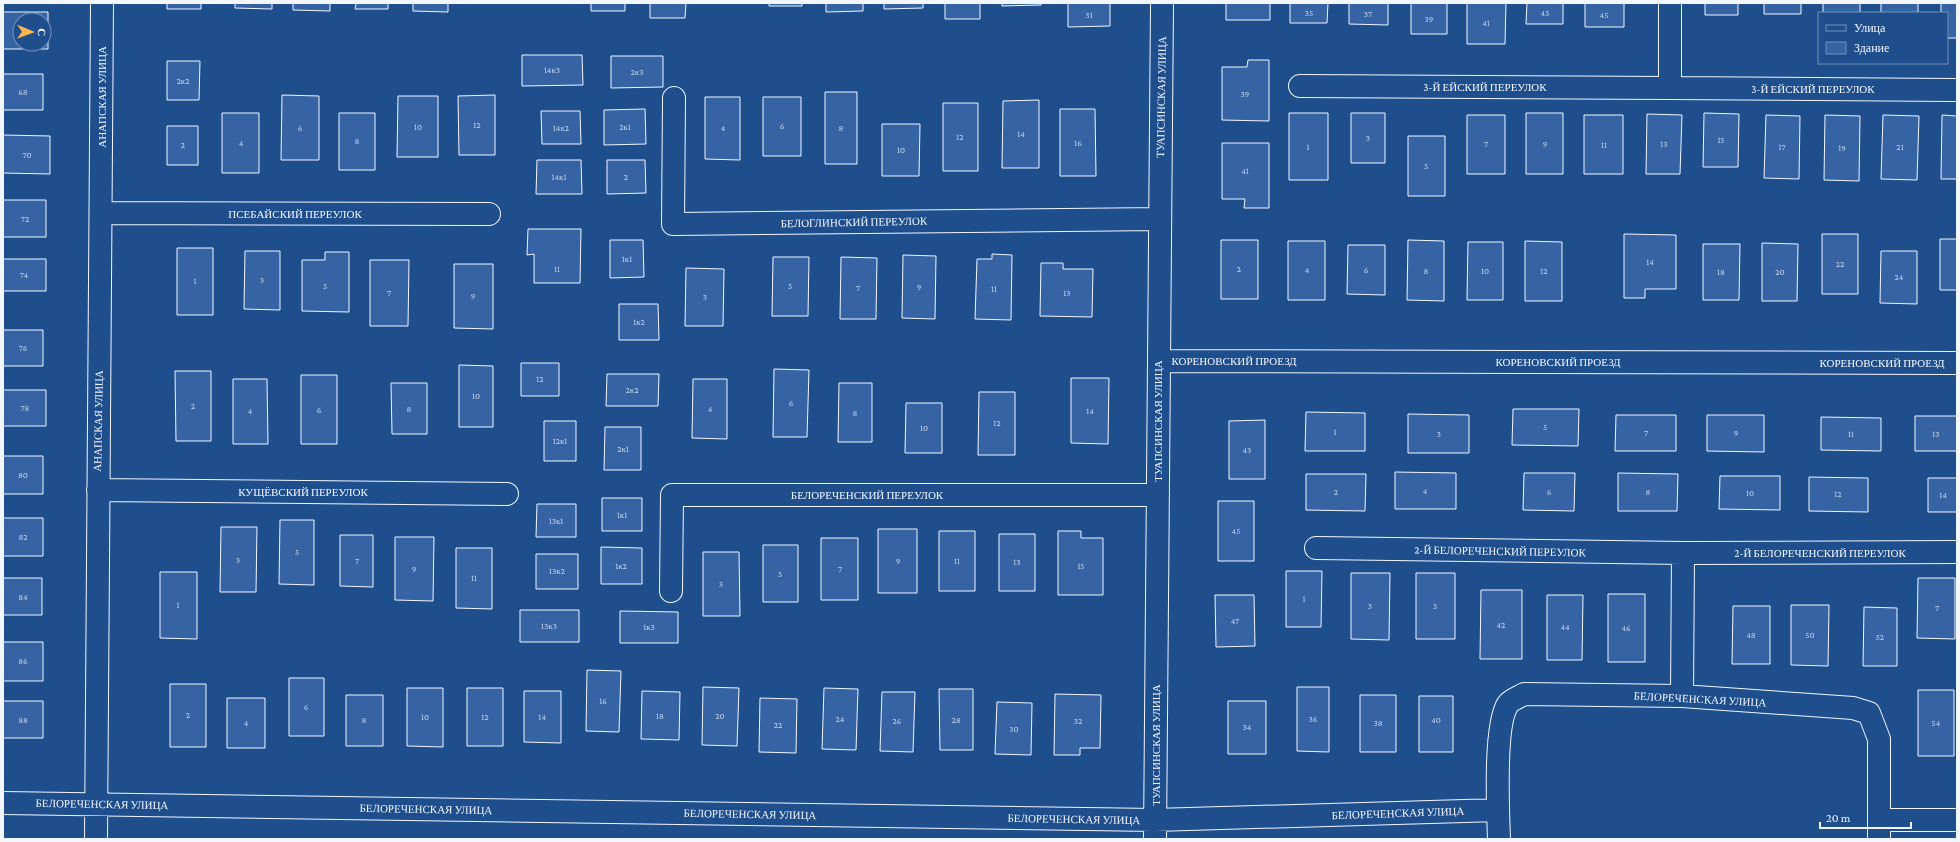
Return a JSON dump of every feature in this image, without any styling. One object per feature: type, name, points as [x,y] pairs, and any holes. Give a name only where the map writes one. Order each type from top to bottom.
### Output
[{"type":"street","name":"АНАПСКАЯ УЛИЦА","points":[[96,839],[102,3]]},
{"type":"street","name":"ТУАПСИНСКАЯ УЛИЦА","points":[[1155,829],[1162,3]]},
{"type":"street","points":[[1670,3],[1670,88]]},
{"type":"street","name":"3-Й ЕЙСКИЙ ПЕРЕУЛОК","points":[[1300,86],[1957,90]]},
{"type":"street","name":"БЕЛОГЛИНСКИЙ ПЕРЕУЛОК","points":[[674,98],[673,224],[1160,219]]},
{"type":"street","name":"ПСЕБАЙСКИЙ ПЕРЕУЛОК","points":[[101,213],[489,214]]},
{"type":"street","name":"КОРЕНОВСКИЙ ПРОЕЗД","points":[[1158,361],[1957,363]]},
{"type":"street","name":"КУЩЁВСКИЙ ПЕРЕУЛОК","points":[[98,490],[508,494]]},
{"type":"street","name":"БЕЛОРЕЧЕНСКИЙ ПЕРЕУЛОК","points":[[671,591],[672,495],[1158,495]]},
{"type":"street","name":"2-Й БЕЛОРЕЧЕНСКИЙ ПЕРЕУЛОК","points":[[1316,548],[1683,553],[1957,552]]},
{"type":"street","points":[[1682,696],[1683,553]]},
{"type":"street","name":"БЕЛОРЕЧЕНСКАЯ УЛИЦА","points":[[1499,839],[1498,810],[1500,727],[1508,703],[1524,694],[1682,696],[1853,708],[1869,713],[1879,739],[1879,830],[1957,820]]},
{"type":"street","name":"БЕЛОРЕЧЕНСКАЯ УЛИЦА","points":[[3,803],[1155,829],[1498,810]]},
{"type":"building","points":[[167,3],[201,3],[201,9],[167,9]]},
{"type":"building","points":[[235,3],[272,3],[272,9],[235,8]]},
{"type":"building","points":[[293,3],[330,3],[330,11],[293,10]]},
{"type":"building","points":[[356,3],[388,3],[388,9],[355,9]]},
{"type":"building","points":[[413,3],[448,3],[448,12],[413,11]]},
{"type":"building","points":[[591,3],[625,3],[625,11],[591,11]]},
{"type":"building","points":[[650,3],[686,3],[685,18],[650,18]]},
{"type":"building","points":[[769,3],[802,3],[802,6],[769,6]]},
{"type":"building","points":[[826,3],[863,3],[863,11],[826,12]]},
{"type":"building","points":[[884,3],[923,3],[923,8],[884,9]]},
{"type":"building","points":[[945,3],[980,3],[980,19],[945,19]]},
{"type":"building","points":[[1002,3],[1041,3],[1041,5],[1002,6]]},
{"type":"building","points":[[1068,3],[1110,3],[1110,26],[1068,27]]},
{"type":"building","points":[[1226,3],[1270,3],[1270,20],[1226,20]]},
{"type":"building","points":[[1290,3],[1328,3],[1327,23],[1290,23]]},
{"type":"building","points":[[1349,3],[1388,3],[1388,25],[1349,24]]},
{"type":"building","points":[[1411,3],[1447,3],[1447,34],[1411,34]]},
{"type":"building","points":[[1467,3],[1506,3],[1505,44],[1467,44]]},
{"type":"building","points":[[1527,3],[1563,3],[1563,24],[1526,24]]},
{"type":"building","points":[[1585,3],[1624,3],[1624,27],[1585,27]]},
{"type":"building","points":[[1705,3],[1738,3],[1738,15],[1705,15]]},
{"type":"building","points":[[1764,3],[1801,3],[1801,14],[1764,14]]},
{"type":"building","points":[[1823,3],[1860,3],[1860,12],[1823,12]]},
{"type":"building","points":[[1881,3],[1918,3],[1918,12],[1881,12]]},
{"type":"building","points":[[1941,3],[1957,3],[1957,38],[1948,38],[1948,12],[1941,12]]},
{"type":"building","points":[[3,12],[12,12],[12,49],[3,49]]},
{"type":"building","points":[[522,55],[582,55],[583,85],[522,86]]},
{"type":"building","points":[[611,56],[663,56],[663,87],[611,88]]},
{"type":"building","points":[[1248,60],[1269,60],[1269,121],[1222,120],[1222,67],[1247,67]]},
{"type":"building","points":[[167,61],[200,61],[199,100],[167,100]]},
{"type":"building","points":[[3,74],[43,74],[43,110],[3,110]]},
{"type":"building","points":[[825,92],[857,92],[857,164],[825,164]]},
{"type":"building","points":[[282,95],[319,96],[319,160],[281,160]]},
{"type":"building","points":[[495,95],[495,155],[459,155],[458,96]]},
{"type":"building","points":[[398,96],[438,96],[438,157],[397,157]]},
{"type":"building","points":[[705,97],[740,97],[740,160],[705,159]]},
{"type":"building","points":[[763,97],[801,97],[801,156],[763,156]]},
{"type":"building","points":[[1039,100],[1039,168],[1002,168],[1003,101]]},
{"type":"building","points":[[943,103],[978,103],[978,171],[943,171]]},
{"type":"building","points":[[645,109],[646,144],[604,145],[604,110]]},
{"type":"building","points":[[1060,109],[1095,109],[1096,176],[1060,176]]},
{"type":"building","points":[[541,111],[580,111],[581,144],[542,144]]},
{"type":"building","points":[[222,113],[259,113],[259,173],[222,173]]},
{"type":"building","points":[[339,113],[375,113],[375,170],[339,170]]},
{"type":"building","points":[[1289,113],[1328,113],[1328,180],[1289,180]]},
{"type":"building","points":[[1351,113],[1385,113],[1385,163],[1351,163]]},
{"type":"building","points":[[1526,113],[1563,113],[1563,174],[1526,174]]},
{"type":"building","points":[[1704,113],[1739,114],[1738,167],[1703,167]]},
{"type":"building","points":[[1647,114],[1682,115],[1680,174],[1646,174]]},
{"type":"building","points":[[1467,115],[1505,115],[1505,174],[1467,174]]},
{"type":"building","points":[[1584,115],[1623,115],[1623,174],[1584,174]]},
{"type":"building","points":[[1766,115],[1800,116],[1799,179],[1764,178]]},
{"type":"building","points":[[1825,115],[1860,116],[1859,181],[1824,180]]},
{"type":"building","points":[[1883,115],[1919,116],[1917,180],[1881,179]]},
{"type":"building","points":[[1942,115],[1957,116],[1957,179],[1941,179]]},
{"type":"building","points":[[882,124],[920,124],[919,176],[882,176]]},
{"type":"building","points":[[167,126],[198,126],[198,165],[167,165]]},
{"type":"building","points":[[3,135],[50,136],[50,174],[3,173]]},
{"type":"building","points":[[1408,136],[1445,136],[1445,196],[1408,196]]},
{"type":"building","points":[[1222,143],[1269,143],[1269,208],[1244,208],[1245,199],[1222,199]]},
{"type":"building","points":[[537,160],[581,160],[582,194],[536,194]]},
{"type":"building","points":[[607,160],[645,160],[646,193],[607,194]]},
{"type":"building","points":[[3,200],[46,200],[46,237],[3,237]]},
{"type":"building","points":[[528,229],[581,229],[580,283],[534,283],[534,254],[527,255]]},
{"type":"building","points":[[1624,234],[1676,235],[1676,289],[1645,289],[1645,298],[1624,298]]},
{"type":"building","points":[[1822,234],[1858,234],[1858,294],[1822,294]]},
{"type":"building","points":[[1940,239],[1957,239],[1957,290],[1940,290]]},
{"type":"building","points":[[610,240],[643,240],[644,277],[610,278]]},
{"type":"building","points":[[1221,240],[1258,240],[1258,299],[1221,299]]},
{"type":"building","points":[[1408,240],[1444,241],[1444,301],[1407,300]]},
{"type":"building","points":[[1288,241],[1325,241],[1325,300],[1288,300]]},
{"type":"building","points":[[1525,241],[1562,242],[1562,301],[1525,301]]},
{"type":"building","points":[[1468,242],[1503,242],[1503,300],[1467,300]]},
{"type":"building","points":[[1762,243],[1798,244],[1797,301],[1762,301]]},
{"type":"building","points":[[1703,244],[1740,244],[1739,300],[1703,300]]},
{"type":"building","points":[[1348,245],[1385,245],[1385,295],[1347,294]]},
{"type":"building","points":[[177,248],[213,248],[213,315],[177,315]]},
{"type":"building","points":[[245,251],[280,251],[280,310],[244,309]]},
{"type":"building","points":[[1881,251],[1917,251],[1917,304],[1880,303]]},
{"type":"building","points":[[325,252],[349,252],[349,312],[302,311],[302,260],[325,260]]},
{"type":"building","points":[[992,254],[1012,255],[1011,320],[975,319],[977,259],[992,259]]},
{"type":"building","points":[[903,255],[936,256],[935,319],[902,318]]},
{"type":"building","points":[[773,257],[809,257],[808,316],[772,316]]},
{"type":"building","points":[[841,257],[877,258],[876,319],[840,319]]},
{"type":"building","points":[[3,259],[46,259],[46,291],[3,291]]},
{"type":"building","points":[[370,260],[409,260],[408,326],[370,326]]},
{"type":"building","points":[[1041,263],[1063,263],[1063,269],[1093,269],[1092,317],[1040,316]]},
{"type":"building","points":[[454,264],[493,264],[493,329],[454,328]]},
{"type":"building","points":[[686,268],[724,269],[723,326],[685,326]]},
{"type":"building","points":[[619,304],[658,304],[659,340],[619,340]]},
{"type":"building","points":[[3,330],[43,330],[43,366],[3,366]]},
{"type":"building","points":[[521,363],[559,363],[559,396],[521,396]]},
{"type":"building","points":[[459,365],[493,366],[493,427],[459,427]]},
{"type":"building","points":[[774,369],[809,370],[807,437],[773,437]]},
{"type":"building","points":[[175,371],[211,371],[211,441],[176,441]]},
{"type":"building","points":[[607,374],[659,374],[658,406],[606,406]]},
{"type":"building","points":[[301,375],[337,375],[337,444],[301,444]]},
{"type":"building","points":[[1071,378],[1109,378],[1108,444],[1071,443]]},
{"type":"building","points":[[233,379],[267,379],[268,444],[233,444]]},
{"type":"building","points":[[693,379],[727,379],[727,439],[692,438]]},
{"type":"building","points":[[391,383],[427,383],[427,434],[392,434]]},
{"type":"building","points":[[839,383],[872,383],[872,442],[838,442]]},
{"type":"building","points":[[3,390],[46,390],[46,426],[3,426]]},
{"type":"building","points":[[979,392],[1015,392],[1015,455],[978,455]]},
{"type":"building","points":[[906,403],[942,403],[942,453],[905,453]]},
{"type":"building","points":[[1513,409],[1579,409],[1578,446],[1512,445]]},
{"type":"building","points":[[1306,412],[1365,413],[1365,451],[1305,451]]},
{"type":"building","points":[[1408,414],[1469,415],[1469,453],[1408,453]]},
{"type":"building","points":[[1616,415],[1676,415],[1676,451],[1615,451]]},
{"type":"building","points":[[1707,415],[1764,415],[1764,452],[1707,451]]},
{"type":"building","points":[[1915,416],[1957,416],[1957,451],[1915,451]]},
{"type":"building","points":[[1821,417],[1881,418],[1881,451],[1821,450]]},
{"type":"building","points":[[1265,420],[1265,479],[1229,479],[1229,421]]},
{"type":"building","points":[[544,421],[576,421],[576,461],[544,461]]},
{"type":"building","points":[[605,427],[641,427],[641,470],[604,470]]},
{"type":"building","points":[[3,456],[43,456],[43,494],[3,494]]},
{"type":"building","points":[[1395,472],[1456,473],[1456,509],[1395,509]]},
{"type":"building","points":[[1524,473],[1575,473],[1574,511],[1523,510]]},
{"type":"building","points":[[1618,473],[1678,474],[1677,511],[1618,511]]},
{"type":"building","points":[[1306,474],[1366,474],[1365,511],[1306,510]]},
{"type":"building","points":[[1720,476],[1780,476],[1780,510],[1719,509]]},
{"type":"building","points":[[1809,477],[1868,478],[1868,512],[1809,511]]},
{"type":"building","points":[[1928,478],[1957,478],[1957,512],[1928,512]]},
{"type":"building","points":[[602,498],[642,498],[642,531],[602,531]]},
{"type":"building","points":[[1218,501],[1254,501],[1254,561],[1218,561]]},
{"type":"building","points":[[537,504],[576,504],[576,537],[536,537]]},
{"type":"building","points":[[3,518],[43,518],[43,556],[3,556]]},
{"type":"building","points":[[280,520],[314,520],[314,585],[279,584]]},
{"type":"building","points":[[221,527],[257,527],[256,592],[220,592]]},
{"type":"building","points":[[878,529],[917,529],[917,593],[878,593]]},
{"type":"building","points":[[939,531],[975,531],[975,591],[939,591]]},
{"type":"building","points":[[1058,531],[1081,531],[1081,538],[1103,538],[1103,595],[1058,595]]},
{"type":"building","points":[[999,534],[1035,534],[1035,591],[999,591]]},
{"type":"building","points":[[340,535],[373,535],[373,587],[340,586]]},
{"type":"building","points":[[395,537],[434,537],[433,601],[395,600]]},
{"type":"building","points":[[821,538],[858,538],[858,600],[821,600]]},
{"type":"building","points":[[763,545],[798,545],[798,602],[763,602]]},
{"type":"building","points":[[601,547],[642,548],[642,584],[601,584]]},
{"type":"building","points":[[456,548],[492,548],[492,609],[456,608]]},
{"type":"building","points":[[703,552],[739,552],[740,616],[703,616]]},
{"type":"building","points":[[536,554],[578,554],[578,589],[536,589]]},
{"type":"building","points":[[1286,571],[1322,571],[1321,627],[1286,627]]},
{"type":"building","points":[[160,572],[197,572],[197,639],[160,638]]},
{"type":"building","points":[[1351,573],[1390,573],[1389,640],[1351,639]]},
{"type":"building","points":[[1416,573],[1455,573],[1455,639],[1416,639]]},
{"type":"building","points":[[3,578],[42,578],[42,615],[3,615]]},
{"type":"building","points":[[1918,578],[1955,578],[1955,639],[1917,638]]},
{"type":"building","points":[[1481,590],[1522,590],[1522,659],[1480,659]]},
{"type":"building","points":[[1608,594],[1645,594],[1645,662],[1608,662]]},
{"type":"building","points":[[1215,595],[1254,595],[1255,646],[1216,647]]},
{"type":"building","points":[[1547,595],[1583,595],[1582,660],[1547,660]]},
{"type":"building","points":[[1791,605],[1829,605],[1828,666],[1791,665]]},
{"type":"building","points":[[1733,606],[1770,606],[1770,664],[1732,664]]},
{"type":"building","points":[[1864,607],[1897,608],[1897,666],[1863,666]]},
{"type":"building","points":[[520,610],[579,610],[579,642],[520,642]]},
{"type":"building","points":[[620,611],[678,612],[678,643],[620,643]]},
{"type":"building","points":[[3,642],[43,642],[43,681],[3,681]]},
{"type":"building","points":[[587,670],[621,671],[619,732],[586,731]]},
{"type":"building","points":[[289,678],[324,678],[324,736],[289,736]]},
{"type":"building","points":[[170,684],[206,684],[206,747],[170,747]]},
{"type":"building","points":[[703,687],[739,688],[737,746],[702,745]]},
{"type":"building","points":[[1297,687],[1329,687],[1329,752],[1297,751]]},
{"type":"building","points":[[407,688],[443,688],[443,747],[407,746]]},
{"type":"building","points":[[467,688],[503,688],[503,746],[467,746]]},
{"type":"building","points":[[824,688],[858,689],[856,750],[822,749]]},
{"type":"building","points":[[939,689],[973,689],[973,750],[940,750]]},
{"type":"building","points":[[1918,690],[1954,690],[1954,756],[1918,756]]},
{"type":"building","points":[[524,691],[561,691],[561,743],[524,742]]},
{"type":"building","points":[[642,691],[680,692],[679,740],[641,739]]},
{"type":"building","points":[[882,692],[915,692],[913,752],[880,751]]},
{"type":"building","points":[[1055,694],[1101,695],[1100,748],[1080,748],[1080,755],[1054,755]]},
{"type":"building","points":[[346,695],[383,695],[383,746],[346,746]]},
{"type":"building","points":[[1360,695],[1396,695],[1396,752],[1360,752]]},
{"type":"building","points":[[1419,696],[1453,696],[1453,752],[1419,752]]},
{"type":"building","points":[[227,698],[265,698],[265,748],[227,748]]},
{"type":"building","points":[[760,698],[797,699],[796,753],[759,752]]},
{"type":"building","points":[[3,701],[43,701],[43,738],[3,738]]},
{"type":"building","points":[[1228,701],[1266,701],[1266,754],[1228,754]]},
{"type":"building","points":[[997,702],[1032,703],[1031,755],[995,754]]}]
